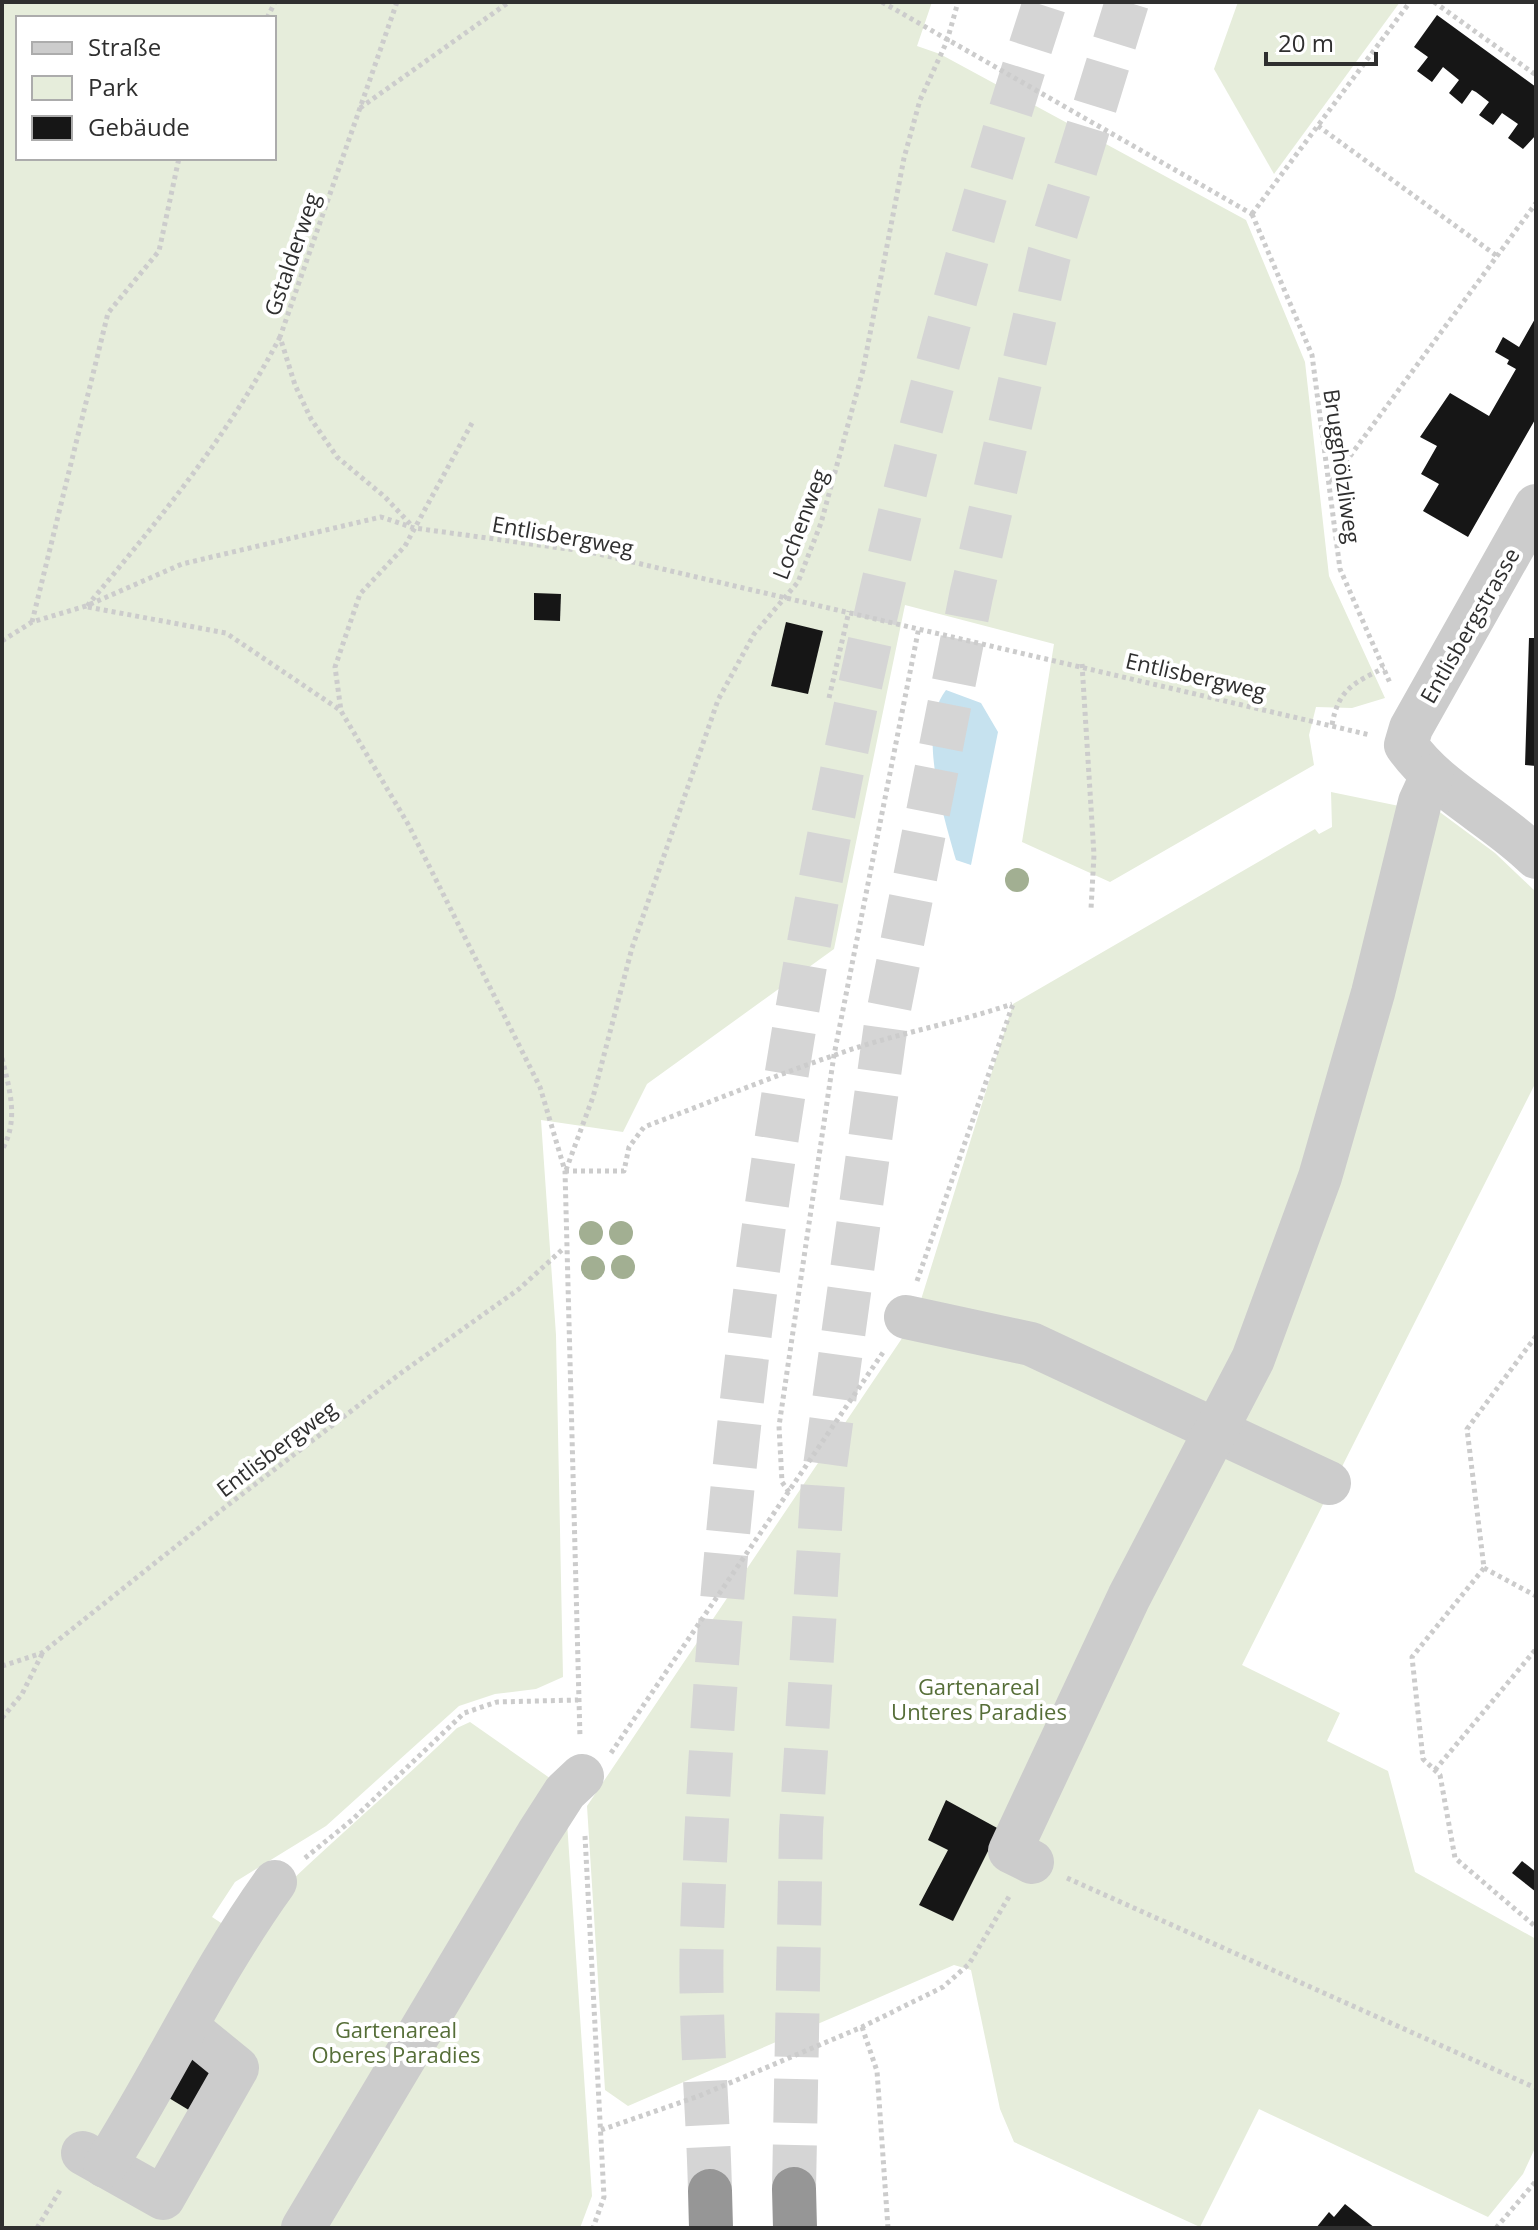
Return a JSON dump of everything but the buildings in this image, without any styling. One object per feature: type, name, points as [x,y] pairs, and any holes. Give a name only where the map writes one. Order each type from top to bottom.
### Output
[{"type":"street","name":"Entlisbergstrasse","points":[[1032,1862],[1010,1851],[1129,1597],[1253,1359],[1320,1177],[1373,993],[1420,802],[1420,743],[1536,506]]},
{"type":"street","points":[[1420,743],[1536,857]]},
{"type":"street","points":[[906,1317],[1031,1344],[1217,1428],[1329,1483]]},
{"type":"street","points":[[303,2228],[538,1834],[565,1792],[582,1776]]},
{"type":"street","points":[[188,2028],[237,2068],[163,2198],[94,2160],[188,2028],[238,1934],[275,1882]]},
{"type":"path","name":"Gstalderweg","points":[[397,2],[280,337],[295,385],[311,419],[337,457],[385,497],[414,528]]},
{"type":"path","points":[[359,109],[509,2]]},
{"type":"path","points":[[882,2],[1252,214],[1410,2]]},
{"type":"path","name":"Lochenweg","points":[[565,1171],[593,1097],[632,948],[718,700],[754,634],[786,600],[798,582],[837,472],[863,370],[881,260],[904,158],[920,100],[947,41],[958,2]]},
{"type":"path","points":[[1434,2],[1536,75]]},
{"type":"path","points":[[1318,126],[1497,256]]},
{"type":"path","points":[[32,622],[108,313],[159,251],[179,160]]},
{"type":"path","points":[[1329,484],[1536,203]]},
{"type":"path","name":"Brugghölzliweg","points":[[1252,214],[1312,355],[1340,569],[1391,686],[1420,743]]},
{"type":"path","points":[[280,337],[253,389],[201,463],[86,606],[226,633],[341,711]]},
{"type":"path","points":[[472,423],[405,546],[360,594],[335,667],[341,711],[408,824],[540,1087],[565,1171],[624,1171],[629,1147],[644,1127],[834,1055],[911,1031],[949,1026],[1013,1004],[906,1317],[611,1753],[582,1776]]},
{"type":"path","name":"Entlisbergweg","points":[[2,641],[32,622],[86,606],[182,564],[306,532],[381,517],[414,528],[590,552],[786,600],[849,611],[1420,743]]},
{"type":"path","points":[[829,698],[849,611]]},
{"type":"path","points":[[890,758],[918,627]]},
{"type":"path","points":[[789,1492],[782,1482],[779,1426],[834,1055],[918,627]]},
{"type":"path","points":[[1082,664],[1094,855],[1091,909]]},
{"type":"path","points":[[1332,725],[1336,702],[1356,681],[1384,668]]},
{"type":"path","points":[[2,1058],[10,1094],[13,1130],[2,1150]]},
{"type":"path","name":"Entlisbergweg","points":[[2,1666],[42,1653],[224,1508],[401,1373],[519,1289],[565,1247],[565,1171]]},
{"type":"path","points":[[1536,1336],[1467,1429],[1484,1568],[1412,1657],[1423,1759],[1440,1775],[1455,1858],[1536,1927]]},
{"type":"path","points":[[1484,1568],[1536,1596]]},
{"type":"path","points":[[1435,1770],[1536,1649]]},
{"type":"path","points":[[2,1718],[22,1694],[42,1653]]},
{"type":"path","points":[[601,2130],[655,2113],[862,2027],[943,1987],[964,1971],[1032,1862],[1536,2088]]},
{"type":"path","points":[[862,2027],[877,2071],[888,2228]]},
{"type":"path","points":[[1496,2228],[1536,2181]]},
{"type":"green space","name":"Gartenareal Oberes Paradies","points":[[2,2],[932,2],[917,46],[940,54],[1246,220],[1305,362],[1329,576],[1385,698],[1352,708],[1316,707],[1309,735],[1314,765],[1110,882],[1022,842],[1054,644],[905,605],[834,949],[647,1084],[623,1132],[541,1120],[556,1335],[563,1677],[536,1689],[495,1694],[459,1706],[326,1826],[235,1882],[212,1917],[238,1934],[457,1728],[470,1722],[554,1781],[565,1792],[592,2196],[580,2228],[2,2228]]},
{"type":"green space","points":[[1238,2],[1400,2],[1274,174],[1214,69]]},
{"type":"green space","name":"Gartenareal Unteres Paradies","points":[[1331,792],[1404,807],[1437,810],[1495,853],[1536,892],[1536,1082],[1242,1665],[1340,1713],[1327,1741],[1388,1771],[1415,1872],[1536,1939],[1536,2146],[1523,2174],[1488,2217],[1259,2109],[1200,2227],[1014,2142],[1000,2109],[971,1970],[954,1965],[628,2106],[605,2090],[587,1806],[915,1319],[1013,1004],[1315,829],[1319,834],[1332,827]]},
{"type":"water","points":[[946,690],[981,703],[998,732],[971,865],[956,860],[935,774],[933,727],[937,706]]},
{"type":"tunnel","points":[[710,2191],[701,1966],[715,1690],[737,1445],[768,1200],[807,956],[854,713],[910,473],[973,236],[1045,2]]},
{"type":"tunnel","points":[[794,2189],[801,1830],[823,1481],[886,1024],[971,596],[1049,255],[1127,2]]}]
